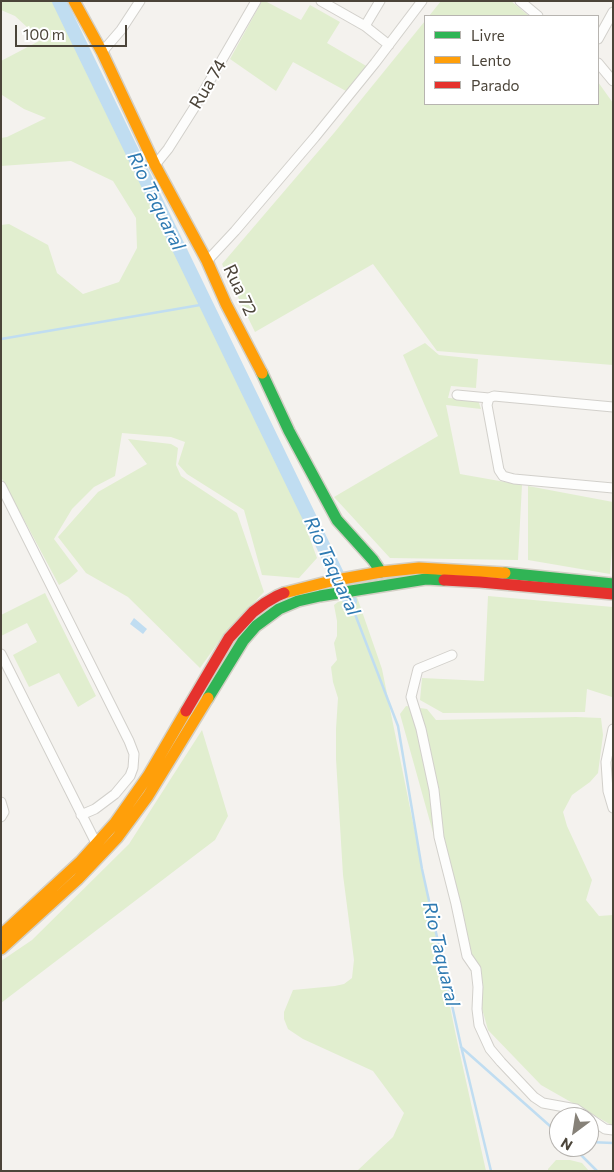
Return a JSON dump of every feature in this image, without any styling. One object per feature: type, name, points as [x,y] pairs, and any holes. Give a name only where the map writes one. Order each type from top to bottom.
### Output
[{"type":"main road","points":[[74,1],[102,52],[155,165],[207,261]]},
{"type":"main road","name":"Rua 72","points":[[207,261],[289,432],[337,520],[373,560],[381,572]]},
{"type":"main road","points":[[1,935],[96,845],[115,823],[148,776],[230,638],[240,624],[253,612],[277,596],[331,581],[381,572],[419,568],[519,574],[613,584]]},
{"type":"main road","points":[[1,949],[104,854],[128,825],[166,770],[236,651],[256,626],[271,614],[298,601],[426,579],[613,594]]},
{"type":"street","points":[[102,52],[121,30],[140,1]]},
{"type":"street","name":"Rua 74","points":[[155,165],[168,149],[194,108],[256,1]]},
{"type":"street","points":[[321,1],[365,26],[389,45]]},
{"type":"street","points":[[365,26],[380,1]]},
{"type":"street","name":"Rua 72","points":[[207,261],[275,185],[389,45],[422,1]]},
{"type":"street","points":[[520,1],[537,15]]},
{"type":"street","points":[[599,37],[613,12]]},
{"type":"street","points":[[599,64],[613,81]]},
{"type":"street","points":[[457,395],[489,398],[494,396],[613,407]]},
{"type":"street","points":[[489,398],[487,405],[499,470],[503,476],[514,479],[613,488]]},
{"type":"street","points":[[1,486],[134,754],[133,768],[130,776],[115,794],[95,809],[81,815]]},
{"type":"street","points":[[1,654],[96,845]]},
{"type":"street","points":[[452,655],[418,669],[411,697],[421,729],[432,781],[440,837],[467,956],[476,969],[479,1024],[490,1049],[534,1097],[543,1103],[576,1109],[605,1129],[613,1130]]},
{"type":"street","points":[[613,730],[606,762],[608,791],[613,808]]},
{"type":"street","points":[[1,802],[4,812],[1,817]]},
{"type":"green space","points":[[1,1],[53,1],[190,266],[218,324],[249,403],[288,479],[317,558],[299,578],[262,575],[244,510],[187,474],[178,464],[185,442],[171,437],[122,433],[115,476],[94,487],[72,509],[54,539],[78,571],[59,585],[1,477],[1,225],[9,224],[48,245],[57,273],[83,294],[119,282],[137,248],[136,218],[113,181],[71,161],[1,166],[1,138],[7,137],[46,118],[24,109],[2,95],[1,61],[41,40],[15,16],[1,10]]},
{"type":"green space","points":[[262,1],[301,20],[310,5],[340,22],[327,43],[368,67],[346,91],[293,62],[276,91],[230,59]]},
{"type":"green space","points":[[441,1],[511,1],[528,15],[430,15]]},
{"type":"green space","points":[[424,22],[424,105],[599,105],[599,83],[613,103],[613,365],[437,351],[373,264],[255,332],[222,264],[334,133]]},
{"type":"green space","points":[[425,343],[439,355],[478,359],[476,388],[451,386],[448,398],[478,400],[481,409],[446,405],[460,474],[522,485],[518,560],[390,558],[334,497],[438,436],[403,355]]},
{"type":"green space","points":[[128,439],[171,444],[178,448],[176,465],[181,476],[237,513],[264,592],[225,633],[200,668],[128,597],[86,573],[58,537],[98,492],[147,464]]},
{"type":"green space","points":[[528,486],[613,502],[610,574],[528,560]]},
{"type":"green space","points":[[45,593],[96,696],[78,707],[59,673],[29,687],[13,655],[37,642],[27,623],[1,636],[1,615]]},
{"type":"green space","points":[[488,596],[613,607],[612,697],[587,689],[585,712],[443,713],[420,700],[422,678],[484,681]]},
{"type":"green space","points":[[357,597],[382,669],[456,1036],[486,1171],[357,1171],[393,1137],[404,1113],[373,1071],[303,1039],[288,1029],[284,1019],[284,1012],[293,990],[335,986],[344,984],[352,978],[354,960],[343,875],[336,759],[338,698],[331,667],[337,660],[334,643],[337,636],[337,621],[334,605],[338,602]]},
{"type":"green space","points":[[406,706],[427,709],[436,720],[601,718],[603,735],[598,773],[590,782],[572,795],[563,812],[567,826],[592,880],[586,900],[599,916],[613,915],[613,1126],[599,1118],[599,1107],[580,1107],[541,1085],[488,1030],[400,714]]},
{"type":"green space","points":[[202,730],[228,816],[215,840],[1,1003],[1,961],[32,940],[129,844]]},
{"type":"green space","points":[[556,1160],[570,1160],[582,1163],[589,1171],[548,1171]]},
{"type":"water","points":[[134,618],[147,629],[143,634],[130,624]]},
{"type":"waterway","name":"Rio Taquaral","points":[[59,1],[350,601]]},
{"type":"waterway","points":[[1,339],[206,304]]},
{"type":"waterway","name":"Rio Taquaral","points":[[350,601],[398,726],[422,869],[491,1171]]},
{"type":"waterway","points":[[461,1047],[549,1125]]},
{"type":"waterway","points":[[599,1142],[613,1143]]},
{"type":"waterway","points":[[583,1157],[597,1171]]},
{"type":"traffic: fast","points":[[262,373],[289,431],[337,520],[373,560],[381,572]]},
{"type":"traffic: fast","points":[[505,573],[613,584]]},
{"type":"traffic: fast","points":[[208,698],[243,641],[256,626],[279,609],[298,601],[320,596],[426,579],[444,580]]},
{"type":"traffic: slow","points":[[74,1],[102,52],[155,165],[207,261],[226,304],[262,373]]},
{"type":"traffic: slow","points":[[284,593],[331,581],[381,572],[419,568],[505,573]]},
{"type":"traffic: slow","points":[[1,949],[78,879],[117,838],[148,796],[208,698]]},
{"type":"traffic: slow","points":[[1,935],[81,861],[115,823],[148,776],[186,711]]},
{"type":"traffic: jam","points":[[444,580],[613,594]]},
{"type":"traffic: jam","points":[[186,711],[229,638],[253,612],[284,593]]}]
